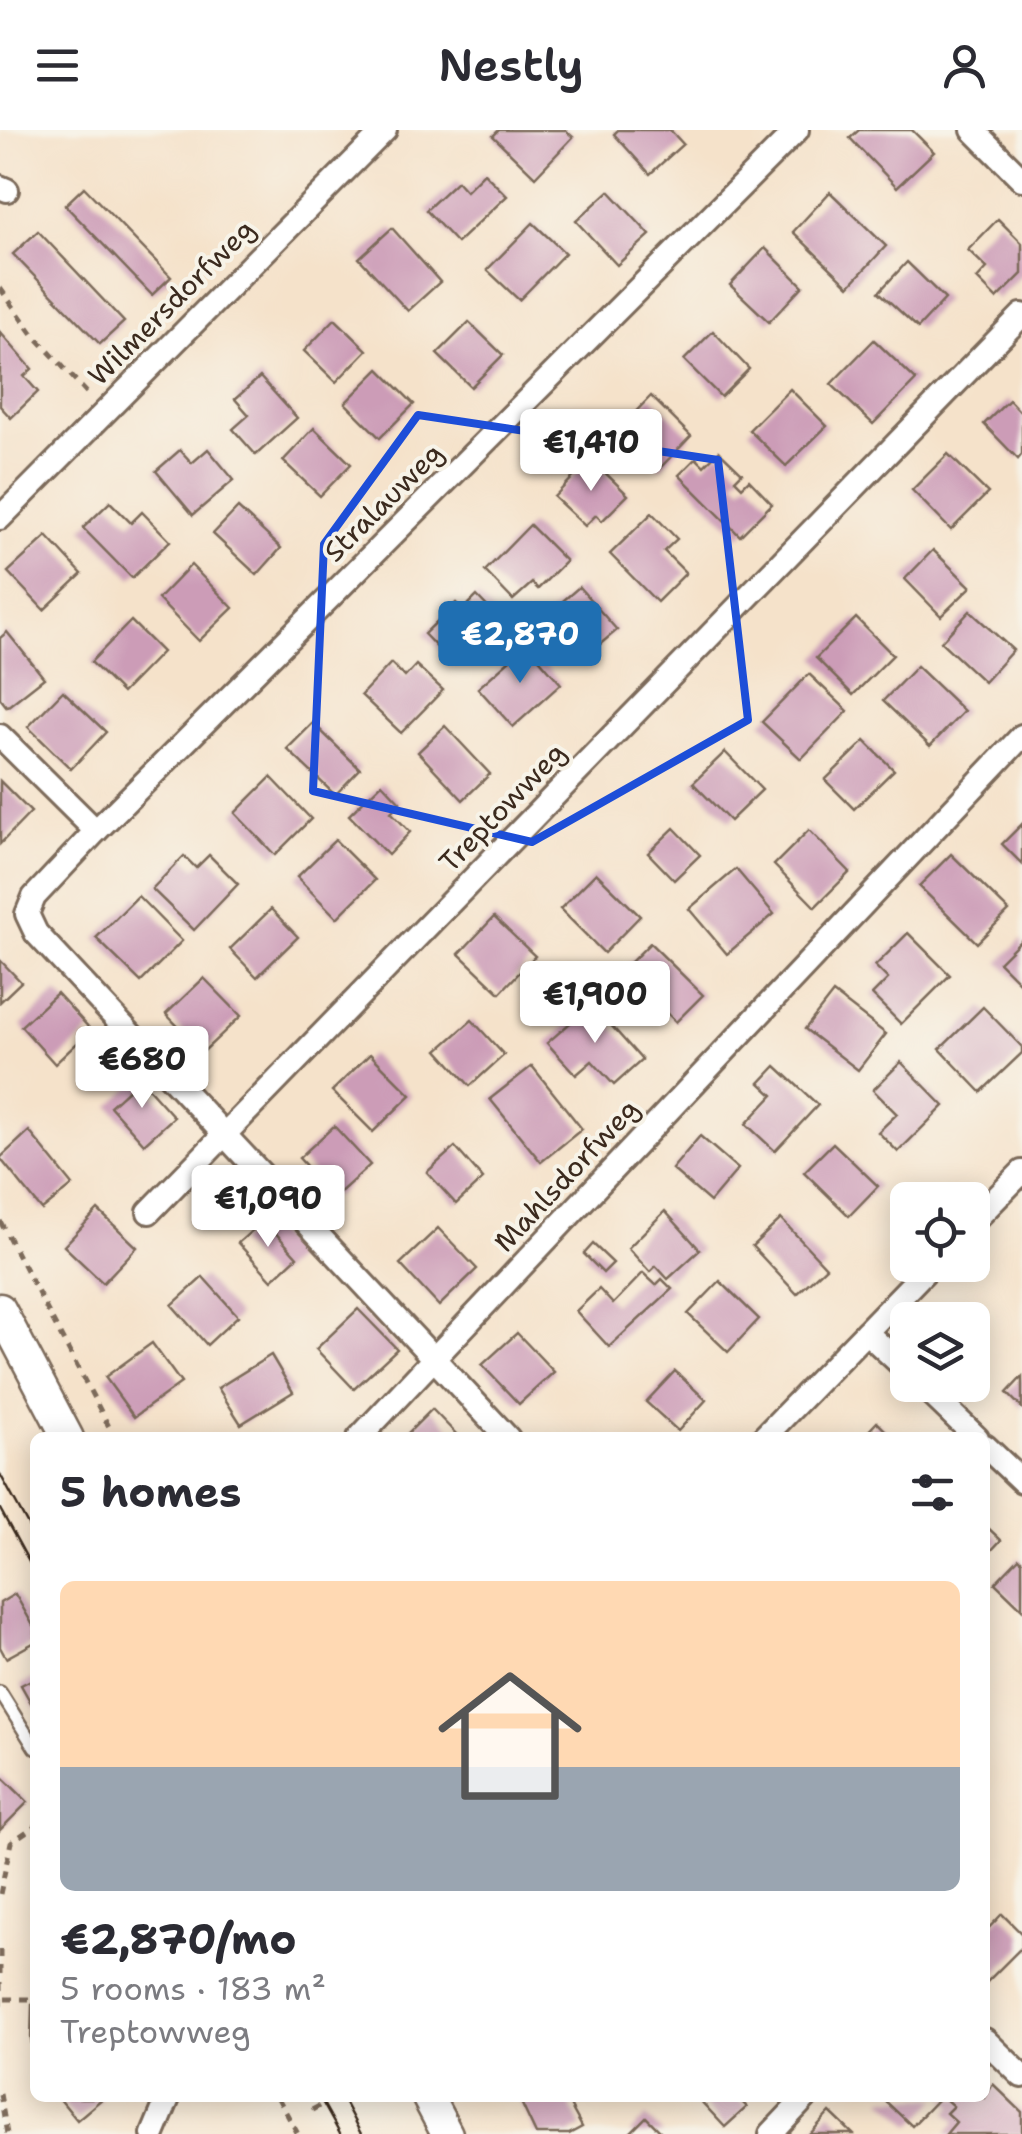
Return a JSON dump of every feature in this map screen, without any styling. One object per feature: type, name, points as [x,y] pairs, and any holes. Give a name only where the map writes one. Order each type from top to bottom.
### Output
[{"type":"street","name":"Wilmersdorfweg","points":[[0,518],[385,130]]},
{"type":"street","name":"Stralauweg","points":[[226,1134],[36,932],[27,914],[34,896],[797,130]]},
{"type":"street","points":[[973,130],[1022,179]]},
{"type":"street","name":"Treptowweg","points":[[150,1212],[1022,315]]},
{"type":"street","points":[[0,736],[96,831]]},
{"type":"street","name":"Mahlsdorfweg","points":[[365,1432],[1022,736]]},
{"type":"street","points":[[226,1134],[503,1432]]},
{"type":"street","points":[[990,1205],[1022,1172]]},
{"type":"street","points":[[769,1432],[915,1282]]},
{"type":"street","points":[[0,1308],[65,1432]]},
{"type":"street","points":[[866,1332],[890,1354]]},
{"type":"street","points":[[939,1402],[970,1432]]},
{"type":"street","points":[[990,1451],[1022,1481]]},
{"type":"street","points":[[990,2045],[1022,2076]]},
{"type":"street","points":[[153,2134],[166,2102]]},
{"type":"street","points":[[430,2102],[448,2134]]},
{"type":"street","points":[[771,2134],[801,2102]]},
{"type":"lane","points":[[0,1692],[30,1740]]},
{"type":"path","points":[[0,288],[33,334],[104,412]]},
{"type":"path","points":[[0,1221],[112,1432]]},
{"type":"path","points":[[0,1894],[11,1842],[30,1829]]},
{"type":"path","points":[[0,1950],[0,2013]]},
{"type":"path","points":[[2,1999],[30,1999]]},
{"type":"path","points":[[0,2094],[7,2134]]},
{"type":"path","points":[[280,2102],[298,2134]]},
{"type":"path","points":[[312,2110],[320,2105],[318,2102]]},
{"type":"highlighted area","points":[[418,415],[718,460],[748,720],[532,842],[313,791],[324,544]]},
{"type":"building","points":[[499,130],[565,130],[573,137],[535,177],[493,136]]},
{"type":"building","points":[[618,130],[670,130],[683,144],[650,174],[614,134]]},
{"type":"building","points":[[859,130],[912,130],[934,152],[897,187],[850,138]]},
{"type":"building","points":[[484,173],[507,196],[457,243],[426,210],[457,181],[466,191]]},
{"type":"building","points":[[84,187],[171,277],[152,295],[65,205]]},
{"type":"building","points":[[609,191],[650,235],[617,265],[576,221]]},
{"type":"building","points":[[830,192],[886,246],[849,286],[793,232]]},
{"type":"building","points":[[998,219],[1022,243],[1022,274],[997,299],[977,279],[987,268],[968,250]]},
{"type":"building","points":[[533,223],[565,253],[519,300],[487,270]]},
{"type":"building","points":[[392,228],[440,282],[408,311],[359,258]]},
{"type":"building","points":[[38,231],[124,322],[100,344],[13,254]]},
{"type":"building","points":[[765,248],[803,286],[769,322],[730,285]]},
{"type":"building","points":[[907,262],[945,299],[918,328],[879,292]]},
{"type":"building","points":[[335,319],[367,350],[336,382],[304,351]]},
{"type":"building","points":[[469,322],[503,355],[471,387],[437,354]]},
{"type":"building","points":[[713,331],[749,369],[721,397],[684,360]]},
{"type":"building","points":[[0,332],[32,369],[24,376],[38,392],[11,418],[0,406]]},
{"type":"building","points":[[874,340],[916,380],[873,424],[831,384]]},
{"type":"building","points":[[379,369],[414,404],[380,438],[345,403]]},
{"type":"building","points":[[260,377],[297,418],[256,455],[233,429],[249,415],[235,399]]},
{"type":"building","points":[[790,389],[827,426],[786,466],[749,430]]},
{"type":"building","points":[[651,396],[691,436],[660,468],[620,428]]},
{"type":"building","points":[[1009,400],[1022,414],[1022,454],[1018,459],[984,424]]},
{"type":"building","points":[[314,428],[351,464],[320,496],[283,461]]},
{"type":"building","points":[[208,449],[234,480],[193,515],[156,471],[180,450],[192,463]]},
{"type":"building","points":[[719,451],[742,473],[735,480],[742,487],[749,480],[772,504],[740,536],[679,475],[696,458],[704,466]]},
{"type":"building","points":[[948,454],[988,493],[951,530],[912,490]]},
{"type":"building","points":[[591,459],[628,495],[602,521],[596,515],[585,526],[554,497]]},
{"type":"building","points":[[110,502],[131,523],[142,512],[170,541],[132,578],[83,528]]},
{"type":"building","points":[[238,508],[281,548],[257,575],[213,534]]},
{"type":"building","points":[[652,513],[677,539],[664,551],[686,573],[657,602],[610,554]]},
{"type":"building","points":[[530,525],[566,561],[538,589],[532,583],[513,600],[485,571]]},
{"type":"building","points":[[47,536],[82,574],[44,610],[8,572]]},
{"type":"building","points":[[933,550],[971,587],[941,616],[905,579]]},
{"type":"building","points":[[191,565],[233,608],[199,641],[158,599]]},
{"type":"building","points":[[579,587],[617,630],[598,646],[583,628],[563,646],[541,620]]},
{"type":"building","points":[[477,596],[500,620],[453,664],[424,634],[456,603],[463,610]]},
{"type":"building","points":[[970,611],[1013,650],[984,682],[941,642]]},
{"type":"building","points":[[856,618],[893,655],[853,695],[816,658]]},
{"type":"building","points":[[131,621],[162,652],[122,693],[91,662]]},
{"type":"building","points":[[7,632],[44,678],[7,707],[0,698],[0,638]]},
{"type":"building","points":[[527,645],[561,684],[513,727],[478,688]]},
{"type":"building","points":[[391,663],[405,677],[416,665],[443,690],[401,733],[361,695]]},
{"type":"building","points":[[917,666],[964,711],[930,746],[883,701]]},
{"type":"building","points":[[809,674],[848,711],[801,759],[762,722]]},
{"type":"building","points":[[63,691],[106,732],[71,769],[28,727]]},
{"type":"building","points":[[313,723],[360,769],[335,795],[287,749]]},
{"type":"building","points":[[445,726],[490,774],[463,800],[418,752]]},
{"type":"building","points":[[865,741],[894,770],[854,809],[825,780]]},
{"type":"building","points":[[725,752],[762,790],[730,821],[693,783]]},
{"type":"building","points":[[271,777],[311,819],[275,855],[235,813]]},
{"type":"building","points":[[0,781],[31,812],[0,844]]},
{"type":"building","points":[[382,783],[400,802],[391,812],[410,832],[388,855],[349,815]]},
{"type":"building","points":[[1022,824],[1022,864],[1002,844]]},
{"type":"building","points":[[674,828],[700,855],[674,880],[648,853]]},
{"type":"building","points":[[809,830],[850,872],[815,907],[774,865]]},
{"type":"building","points":[[335,840],[375,880],[337,918],[297,877]]},
{"type":"building","points":[[951,854],[1009,911],[977,943],[919,886]]},
{"type":"building","points":[[209,855],[238,884],[194,930],[152,889],[184,856],[196,868]]},
{"type":"building","points":[[736,869],[774,914],[727,954],[689,909]]},
{"type":"building","points":[[596,873],[640,916],[604,953],[560,909]]},
{"type":"building","points":[[138,896],[182,941],[141,982],[96,938]]},
{"type":"building","points":[[271,909],[298,937],[257,977],[230,949]]},
{"type":"building","points":[[494,917],[535,956],[500,993],[459,954]]},
{"type":"building","points":[[908,933],[950,975],[901,1024],[872,995],[888,979],[875,966]]},
{"type":"building","points":[[1022,939],[1022,985],[999,962]]},
{"type":"building","points":[[650,943],[703,995],[676,1022],[624,969]]},
{"type":"building","points":[[0,960],[21,982],[0,1002]]},
{"type":"building","points":[[204,978],[241,1016],[203,1052],[166,1014]]},
{"type":"building","points":[[57,993],[91,1030],[55,1064],[21,1026]]},
{"type":"building","points":[[833,993],[886,1034],[858,1070],[805,1029]]},
{"type":"building","points":[[592,1004],[642,1060],[614,1085],[592,1061],[576,1075],[547,1043]]},
{"type":"building","points":[[983,1007],[1022,1047],[1022,1053],[981,1092],[940,1049]]},
{"type":"building","points":[[472,1020],[504,1055],[470,1086],[438,1050]]},
{"type":"building","points":[[370,1054],[411,1095],[373,1132],[332,1091]]},
{"type":"building","points":[[901,1062],[944,1106],[898,1152],[878,1132],[897,1114],[873,1090]]},
{"type":"building","points":[[532,1066],[582,1129],[541,1162],[490,1099]]},
{"type":"building","points":[[776,1066],[818,1105],[775,1151],[746,1124],[773,1095],[760,1083]]},
{"type":"building","points":[[140,1079],[174,1117],[144,1144],[110,1106]]},
{"type":"building","points":[[334,1126],[370,1165],[335,1197],[299,1158]]},
{"type":"building","points":[[29,1131],[73,1185],[42,1210],[0,1158]]},
{"type":"building","points":[[700,1136],[738,1169],[710,1202],[672,1169]]},
{"type":"building","points":[[833,1143],[878,1186],[849,1216],[804,1172]]},
{"type":"building","points":[[455,1147],[483,1179],[456,1204],[427,1172]]},
{"type":"building","points":[[98,1210],[137,1247],[103,1283],[64,1246]]},
{"type":"building","points":[[665,1211],[700,1250],[668,1279],[656,1266],[650,1272],[628,1248]]},
{"type":"building","points":[[781,1219],[826,1267],[797,1294],[752,1246]]},
{"type":"building","points":[[264,1220],[297,1257],[272,1280],[238,1243]]},
{"type":"building","points":[[438,1228],[477,1269],[439,1306],[400,1264]]},
{"type":"building","points":[[593,1244],[613,1263],[603,1273],[584,1254]]},
{"type":"building","points":[[643,1273],[656,1285],[662,1279],[672,1289],[609,1347],[576,1311],[599,1289],[613,1304]]},
{"type":"building","points":[[203,1277],[238,1316],[207,1345],[172,1305]]},
{"type":"building","points":[[720,1281],[759,1319],[728,1352],[688,1314]]},
{"type":"building","points":[[358,1309],[397,1349],[354,1389],[316,1349]]},
{"type":"building","points":[[517,1333],[554,1372],[519,1404],[482,1365]]},
{"type":"building","points":[[152,1343],[181,1383],[134,1417],[105,1377]]},
{"type":"building","points":[[271,1355],[293,1392],[241,1424],[218,1388]]},
{"type":"building","points":[[675,1371],[706,1400],[678,1431],[646,1402]]},
{"type":"building","points":[[1022,1377],[1022,1408],[1007,1393]]},
{"type":"building","points":[[432,1409],[454,1432],[409,1432]]},
{"type":"building","points":[[877,1422],[887,1432],[868,1432]]},
{"type":"building","points":[[990,1530],[1001,1540],[990,1552]]},
{"type":"building","points":[[1019,1558],[1022,1561],[1022,1609],[995,1583]]},
{"type":"building","points":[[15,1594],[30,1620],[30,1645],[6,1658],[0,1647],[0,1603]]},
{"type":"building","points":[[30,1680],[30,1701],[21,1685]]},
{"type":"building","points":[[0,1775],[28,1802],[0,1830]]},
{"type":"building","points":[[1002,1914],[1022,1934],[1022,1947],[990,1979],[990,1927]]},
{"type":"building","points":[[993,2084],[1022,2112],[1022,2134],[946,2134],[956,2122],[946,2113],[953,2106],[948,2102],[990,2102]]},
{"type":"building","points":[[62,2102],[98,2102],[77,2120]]},
{"type":"building","points":[[521,2102],[568,2102],[582,2127],[569,2134],[536,2134]]},
{"type":"building","points":[[702,2102],[742,2102],[747,2107],[725,2127]]},
{"type":"building","points":[[886,2102],[935,2102],[912,2126]]},
{"type":"building","points":[[830,2112],[853,2134],[810,2134]]},
{"type":"building","points":[[646,2117],[663,2134],[629,2134]]},
{"type":"tram line","points":[[0,1474],[30,1529]]},
{"type":"tram line","points":[[0,1509],[30,1564]]},
{"type":"tram line","points":[[322,2102],[340,2134]]},
{"type":"tram line","points":[[344,2102],[361,2134]]}]
